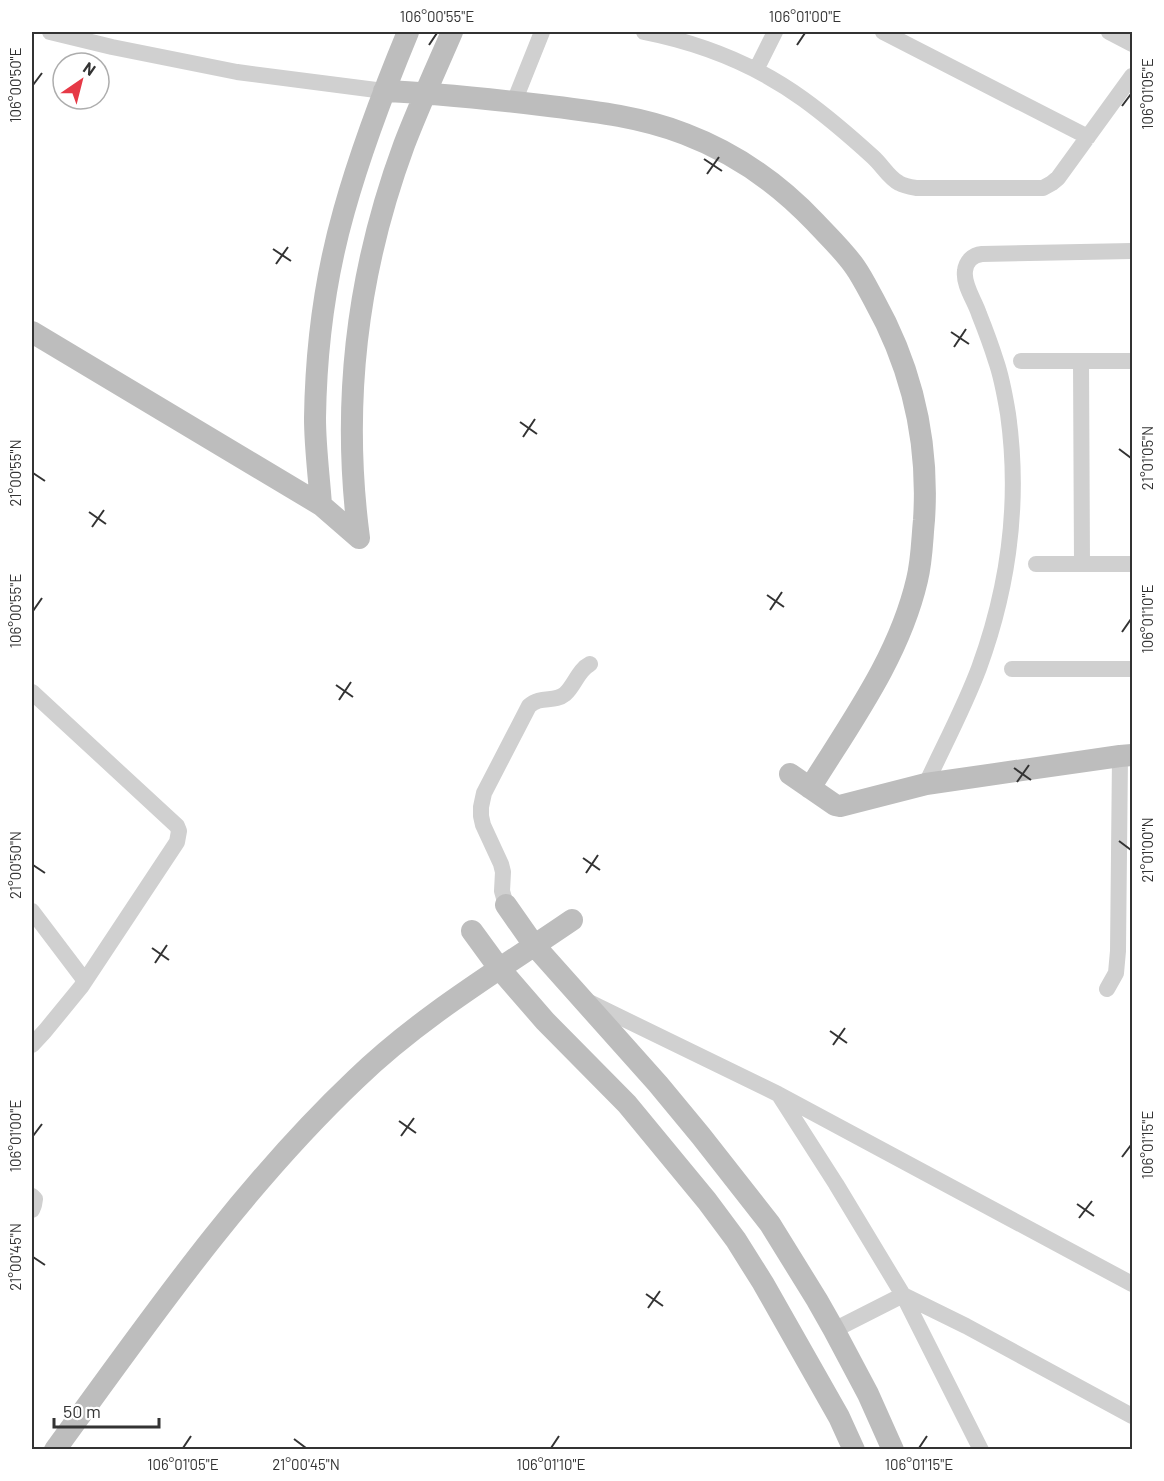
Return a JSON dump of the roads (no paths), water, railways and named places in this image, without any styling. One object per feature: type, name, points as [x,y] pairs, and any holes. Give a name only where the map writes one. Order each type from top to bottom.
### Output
[{"type":"street","points":[[50,32],[112,48],[237,72],[384,91],[514,102],[624,116],[701,140],[751,168],[796,203],[855,267],[897,346],[916,406],[925,492],[920,567],[903,624],[887,662],[870,692],[810,788]]},
{"type":"street","points":[[321,505],[315,419],[320,341],[334,252],[344,211],[384,91],[408,32]]},
{"type":"street","points":[[32,332],[321,505],[359,538],[352,448],[353,369],[358,322],[379,224],[404,145],[452,32]]},
{"type":"street","points":[[514,102],[542,32]]},
{"type":"street","points":[[644,32],[678,39],[756,69],[812,105],[863,147],[898,183],[910,187],[1043,188],[1058,178],[1132,76]]},
{"type":"street","points":[[756,69],[774,32]]},
{"type":"street","points":[[883,32],[1088,137]]},
{"type":"street","points":[[1109,32],[1132,44]]},
{"type":"street","points":[[926,784],[971,688],[986,646],[1004,583],[1012,518],[1011,440],[1005,395],[996,360],[965,281],[965,271],[969,260],[975,255],[982,254],[1132,251]]},
{"type":"street","points":[[1021,361],[1132,361]]},
{"type":"street","points":[[1081,361],[1082,564]]},
{"type":"street","points":[[1036,564],[1132,564]]},
{"type":"street","points":[[590,664],[585,667],[565,693],[555,698],[538,700],[529,706],[484,793],[481,816],[501,864],[502,891],[506,904],[534,945],[658,1084],[770,1224],[834,1330],[868,1394],[893,1449]]},
{"type":"street","points":[[1012,669],[1132,669]]},
{"type":"street","points":[[32,692],[177,826],[179,831],[177,842],[85,981],[32,1045]]},
{"type":"street","points":[[790,774],[835,805],[840,806],[926,784],[1126,755],[1125,955],[1107,989]]},
{"type":"street","points":[[32,911],[85,981]]},
{"type":"street","points":[[55,1449],[156,1310],[238,1205],[275,1162],[356,1078],[404,1037],[499,968],[572,920]]},
{"type":"street","points":[[472,931],[499,968],[545,1021],[627,1104],[736,1240],[763,1283],[854,1449]]},
{"type":"street","points":[[580,998],[778,1094],[1132,1284]]},
{"type":"street","points":[[778,1094],[903,1295],[981,1449]]},
{"type":"street","points":[[32,1196],[35,1199],[32,1210]]},
{"type":"street","points":[[834,1330],[903,1295]]},
{"type":"street","points":[[903,1295],[966,1326],[1132,1416]]}]
